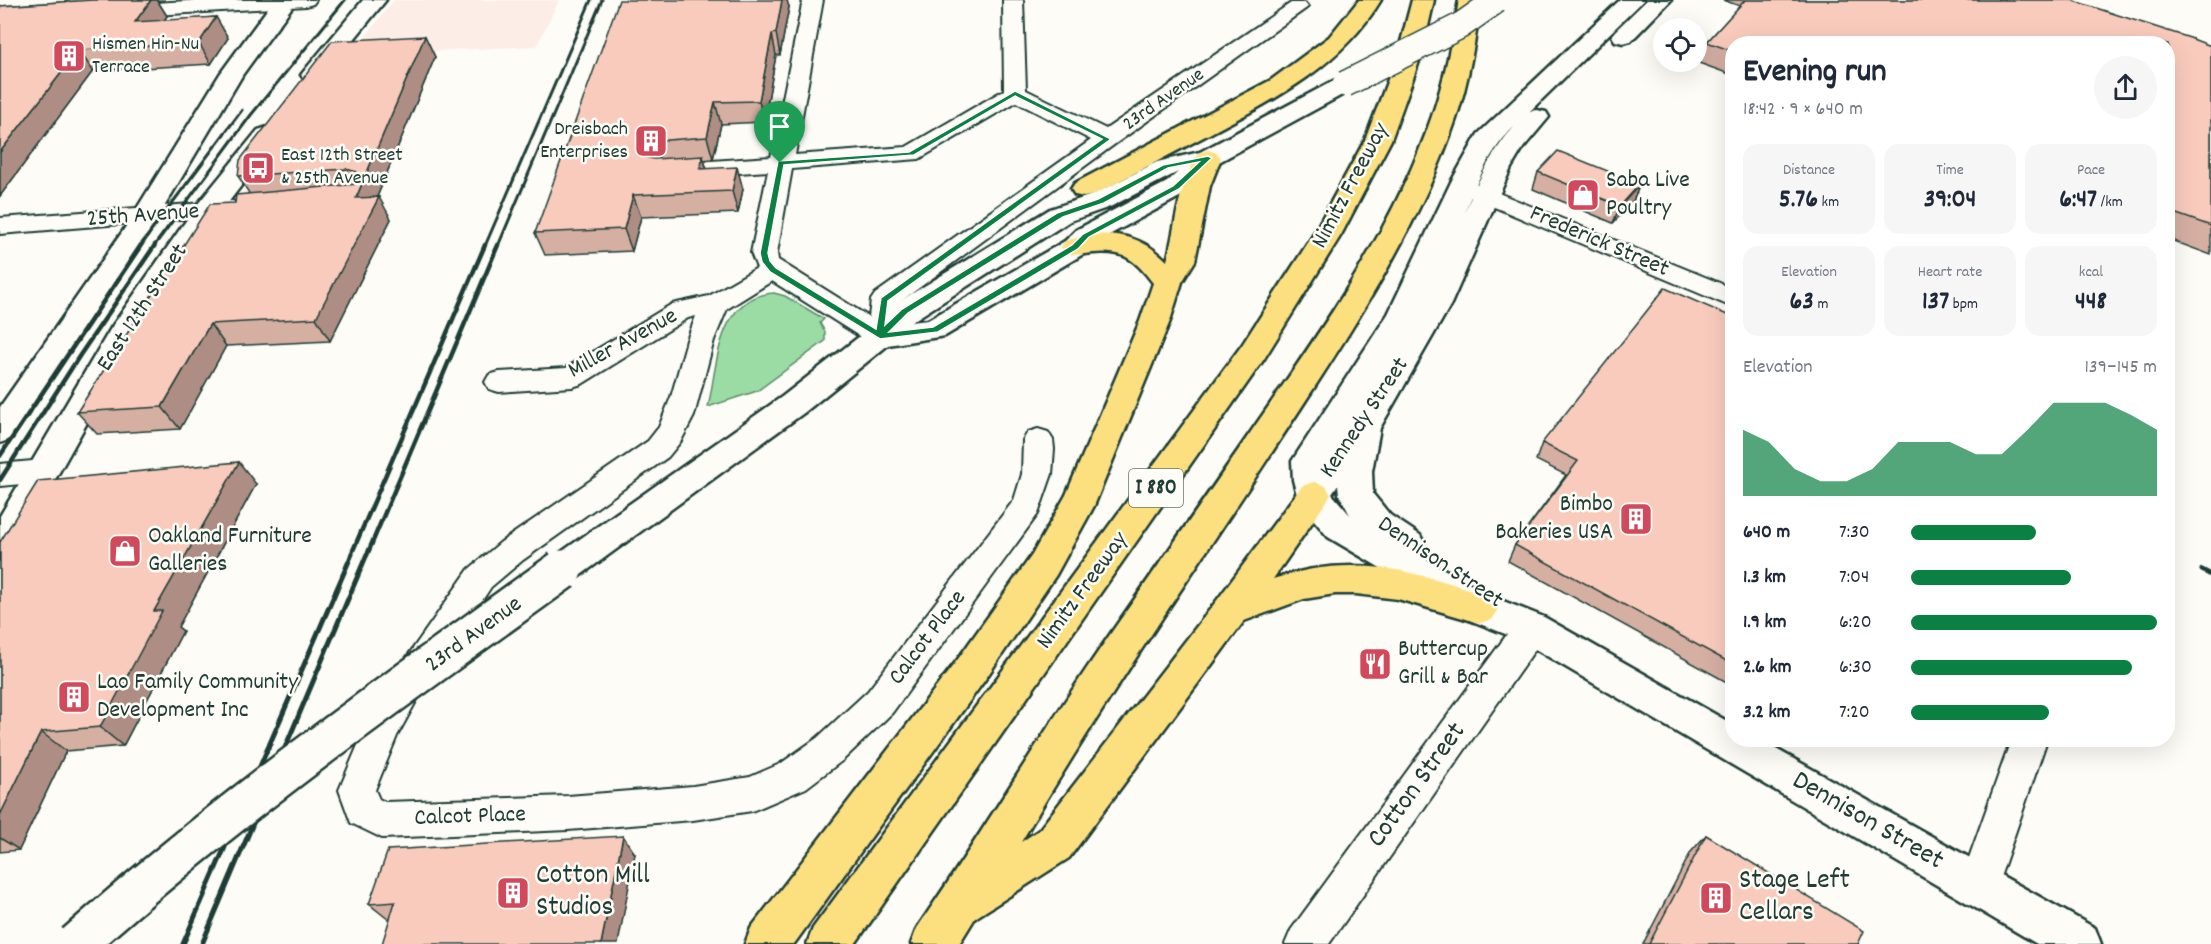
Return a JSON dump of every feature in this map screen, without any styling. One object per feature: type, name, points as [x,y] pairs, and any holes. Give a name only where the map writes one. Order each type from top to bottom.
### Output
[{"type":"highway","points":[[1084,189],[1265,95],[1292,78],[1341,38],[1370,0]]},
{"type":"highway","name":"Nimitz Freeway","points":[[829,944],[1254,352],[1327,235],[1378,140],[1410,53],[1423,0]]},
{"type":"highway","name":"I 880","points":[[933,944],[960,904],[1062,736],[1308,372],[1384,249],[1430,154],[1445,111],[1460,63],[1470,0]]},
{"type":"highway","points":[[767,944],[971,670],[1044,565],[1083,497],[1155,321],[1168,282],[1181,261],[1197,186],[1208,158]]},
{"type":"highway","points":[[1075,247],[1106,242],[1131,246],[1149,256],[1168,282]]},
{"type":"highway","points":[[960,904],[1054,844],[1231,610],[1314,495]]},
{"type":"highway","points":[[1231,610],[1312,582],[1341,579],[1381,582],[1420,589],[1480,608]]},
{"type":"main road","name":"East 12th Street","points":[[0,431],[147,215],[231,74],[263,27],[293,0]]},
{"type":"main road","name":"East 12th Street","points":[[0,546],[126,328],[207,211],[375,0]]},
{"type":"main road","name":"23rd Avenue","points":[[880,336],[935,330],[1075,247],[1086,236],[1176,188],[1208,158],[1345,84],[1460,26],[1497,0]]},
{"type":"main road","name":"Kennedy Street","points":[[1314,495],[1353,435],[1367,422],[1436,304],[1475,190],[1474,161],[1487,139],[1633,0]]},
{"type":"main road","name":"Kennedy Street","points":[[1314,495],[1307,477],[1308,461],[1402,314],[1475,190],[1527,126],[1660,0]]},
{"type":"main road","name":"23rd Avenue","points":[[76,944],[130,894],[244,801],[794,404],[880,336],[905,311],[1060,215],[1101,201],[1166,167],[1208,158]]},
{"type":"main road","points":[[1060,215],[1084,189]]},
{"type":"main road","name":"Dennison Street","points":[[1367,422],[1356,469],[1356,494],[1368,514],[1394,537],[1494,595],[1531,628]]},
{"type":"main road","name":"Dennison Street","points":[[1314,495],[1324,511],[1340,526],[1480,608],[1531,628],[1725,740]]},
{"type":"main road","name":"Dennison Street","points":[[1737,747],[2079,944]]},
{"type":"street","points":[[97,13],[293,0]]},
{"type":"street","points":[[1013,0],[1015,93]]},
{"type":"street","points":[[819,1],[780,163],[764,253],[766,262],[773,270],[880,336]]},
{"type":"street","name":"23rd Avenue","points":[[880,336],[884,300],[1290,3]]},
{"type":"street","points":[[1015,93],[1107,139]]},
{"type":"street","points":[[662,172],[911,154],[1015,93]]},
{"type":"street","name":"Frederick Street","points":[[1475,190],[1725,295]]},
{"type":"street","name":"25th Avenue","points":[[0,226],[256,208]]},
{"type":"street","name":"Miller Avenue","points":[[499,382],[572,378],[681,310],[716,304],[773,270]]},
{"type":"street","name":"Calcot Place","points":[[716,304],[705,321],[683,407],[668,439],[658,449],[512,551],[480,578],[456,612],[407,685],[382,730],[357,790],[364,811],[382,820],[568,813],[693,803],[752,794],[793,776],[830,749],[880,702],[1027,506],[1036,485],[1040,462],[1038,440]]},
{"type":"street","points":[[0,475],[43,471]]},
{"type":"street","name":"Cotton Street","points":[[1305,944],[1531,628]]},
{"type":"street","points":[[1978,886],[2027,747]]},
{"type":"shaded area","points":[[394,0],[559,0],[537,46],[351,55]]},
{"type":"green space","points":[[774,293],[785,296],[824,319],[820,323],[825,332],[825,341],[757,391],[708,407],[718,353],[731,319],[741,306],[755,297]]},
{"type":"building","points":[[92,0],[151,0],[135,22],[216,17],[199,43],[79,50],[0,152],[0,6]]},
{"type":"building","name":"Dreisbach Enterprises","points":[[619,0],[782,0],[776,33],[772,34],[759,101],[715,102],[707,137],[654,141],[645,144],[640,150],[645,157],[654,159],[703,156],[700,169],[737,167],[732,191],[633,195],[624,229],[535,233]]},
{"type":"building","points":[[1745,0],[2071,0],[2190,38],[2211,46],[2211,226],[2175,213],[2175,36],[1725,36],[1725,48],[1707,42]]},
{"type":"building","points":[[425,36],[356,198],[379,197],[316,318],[210,324],[162,407],[77,412],[210,204],[235,203],[236,195],[357,184],[360,177],[357,172],[346,169],[238,176],[240,160],[332,41]]},
{"type":"building","points":[[1558,151],[1640,184],[1620,206],[1538,172]]},
{"type":"building","name":"Bimbo Bakeries USA","points":[[1665,288],[1725,314],[1725,660],[1515,545],[1578,461],[1542,443]]},
{"type":"building","points":[[239,462],[154,611],[162,611],[100,727],[41,732],[0,815],[0,542],[38,481]]},
{"type":"building","name":"Stage Left Cellars","points":[[1706,835],[1864,931],[1858,944],[1649,944]]},
{"type":"building","name":"Cotton Mill Studios","points":[[623,836],[601,944],[382,944],[395,902],[369,904],[388,850]]},
{"type":"railway","points":[[154,246],[251,115],[345,0]]},
{"type":"railway","points":[[485,246],[591,0]]},
{"type":"railway","points":[[498,246],[602,0]]},
{"type":"railway","points":[[140,246],[242,110]]},
{"type":"railway","points":[[0,456],[141,245]]},
{"type":"railway","points":[[0,480],[80,355],[155,245]]},
{"type":"railway","points":[[351,555],[485,245]]},
{"type":"railway","points":[[367,555],[498,245]]},
{"type":"railway","points":[[183,944],[352,554]]},
{"type":"railway","points":[[202,944],[367,554]]},
{"type":"railway","points":[[2202,570],[2211,575]]},
{"type":"place","name":"Hismen Hin-Nu Terrace","points":[[69,56]]},
{"type":"place","name":"Dreisbach Enterprises","points":[[651,141]]},
{"type":"place","name":"East 12th Street & 25th Avenue","points":[[258,168]]},
{"type":"place","name":"Saba Live Poultry","points":[[1583,195]]},
{"type":"place","name":"Bimbo Bakeries USA","points":[[1636,519]]},
{"type":"place","name":"Oakland Furniture Galleries","points":[[125,551]]},
{"type":"place","name":"Buttercup Grill & Bar","points":[[1375,664]]},
{"type":"place","name":"Lao Family Community Development Inc","points":[[74,697]]},
{"type":"place","name":"Cotton Mill Studios","points":[[513,893]]},
{"type":"place","name":"Stage Left Cellars","points":[[1716,898]]},
{"type":"route","points":[[780,163],[764,253],[766,262],[773,270],[880,336],[935,330],[1075,247],[1086,236],[1176,188],[1208,158],[1166,167],[1101,201],[1060,215],[905,311],[880,336],[884,300],[1107,139],[1015,93],[911,154],[780,163]]}]
